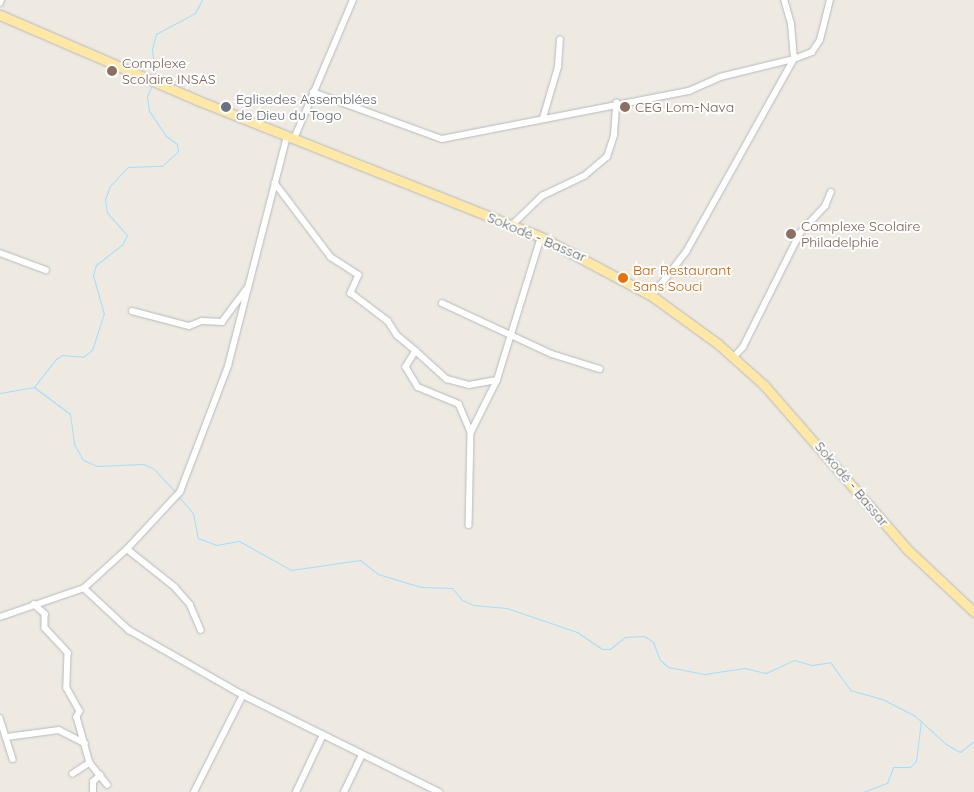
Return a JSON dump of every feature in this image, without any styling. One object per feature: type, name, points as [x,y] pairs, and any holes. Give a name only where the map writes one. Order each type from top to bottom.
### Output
[{"type":"main road","name":"Sokodé - Bassar","points":[[0,15],[291,138],[541,237],[652,296],[733,358],[796,418],[908,549],[974,612]]},
{"type":"street","points":[[0,618],[34,604],[84,588],[127,549],[180,492],[228,366],[275,182],[291,138],[353,0]]},
{"type":"street","points":[[652,296],[686,252],[794,59],[792,24],[784,0]]},
{"type":"street","points":[[313,92],[442,139],[616,103],[689,91],[720,77],[794,59],[812,52],[820,40],[830,0]]},
{"type":"street","points":[[543,118],[558,68],[560,40]]},
{"type":"street","points":[[512,225],[542,196],[584,176],[607,157],[614,136],[616,103]]},
{"type":"street","points":[[275,182],[331,257],[359,275],[351,293],[388,321],[397,335],[447,379],[469,385],[497,380]]},
{"type":"street","points":[[733,358],[743,347],[800,232],[826,206],[831,192]]},
{"type":"street","points":[[471,432],[497,380],[508,334],[541,237]]},
{"type":"street","points":[[0,253],[46,270]]},
{"type":"street","points":[[132,311],[189,326],[202,321],[222,322],[250,284]]},
{"type":"street","points":[[442,303],[508,334],[600,369]]},
{"type":"street","points":[[416,351],[406,366],[408,374],[426,393],[459,404],[471,432],[469,525]]},
{"type":"street","points":[[127,549],[162,573],[190,604],[200,630]]},
{"type":"street","points":[[84,588],[129,630],[243,695],[439,792]]},
{"type":"street","points":[[34,604],[45,614],[45,628],[68,653],[67,688],[80,711],[77,717],[90,763],[108,785]]},
{"type":"street","points":[[194,792],[243,695]]},
{"type":"street","points":[[0,718],[13,759]]},
{"type":"street","points":[[7,738],[59,730],[85,743]]},
{"type":"street","points":[[296,792],[323,735]]},
{"type":"street","points":[[344,792],[362,755]]},
{"type":"street","points":[[73,774],[90,763]]},
{"type":"street","points":[[93,792],[93,782],[100,775]]},
{"type":"waterway","points":[[155,75],[152,49],[156,34],[195,13],[202,0]]},
{"type":"waterway","points":[[0,393],[34,387],[56,359],[62,355],[83,357],[92,350],[104,314],[93,275],[96,265],[122,245],[127,235],[107,213],[105,199],[110,186],[128,167],[162,166],[178,151],[177,144],[166,136],[149,111],[147,96],[151,87]]},
{"type":"waterway","points":[[34,387],[70,414],[74,444],[83,460],[97,466],[143,464],[154,469],[177,494]]},
{"type":"waterway","points":[[179,497],[193,513],[198,538],[216,545],[239,541],[291,570],[360,560],[378,574],[421,587],[452,588],[462,600],[473,605],[507,608],[577,632],[602,649],[610,649],[625,637],[644,636],[653,642],[660,660],[668,667],[705,674],[744,668],[766,673],[794,660],[812,665],[830,662],[850,690],[882,699],[915,716],[946,744],[960,752],[974,741]]},
{"type":"waterway","points":[[863,792],[887,783],[893,767],[910,767],[916,761],[921,722]]},
{"type":"place","name":"Complexe Scolaire INSAS","points":[[112,71]]},
{"type":"place","name":"Eglisedes Assemblées de Dieu du Togo","points":[[226,107]]},
{"type":"place","name":"CEG Lom-Nava","points":[[625,107]]},
{"type":"place","name":"Complexe Scolaire Philadelphie","points":[[791,234]]},
{"type":"place","name":"Bar Restaurant Sans Souci","points":[[623,278]]}]
